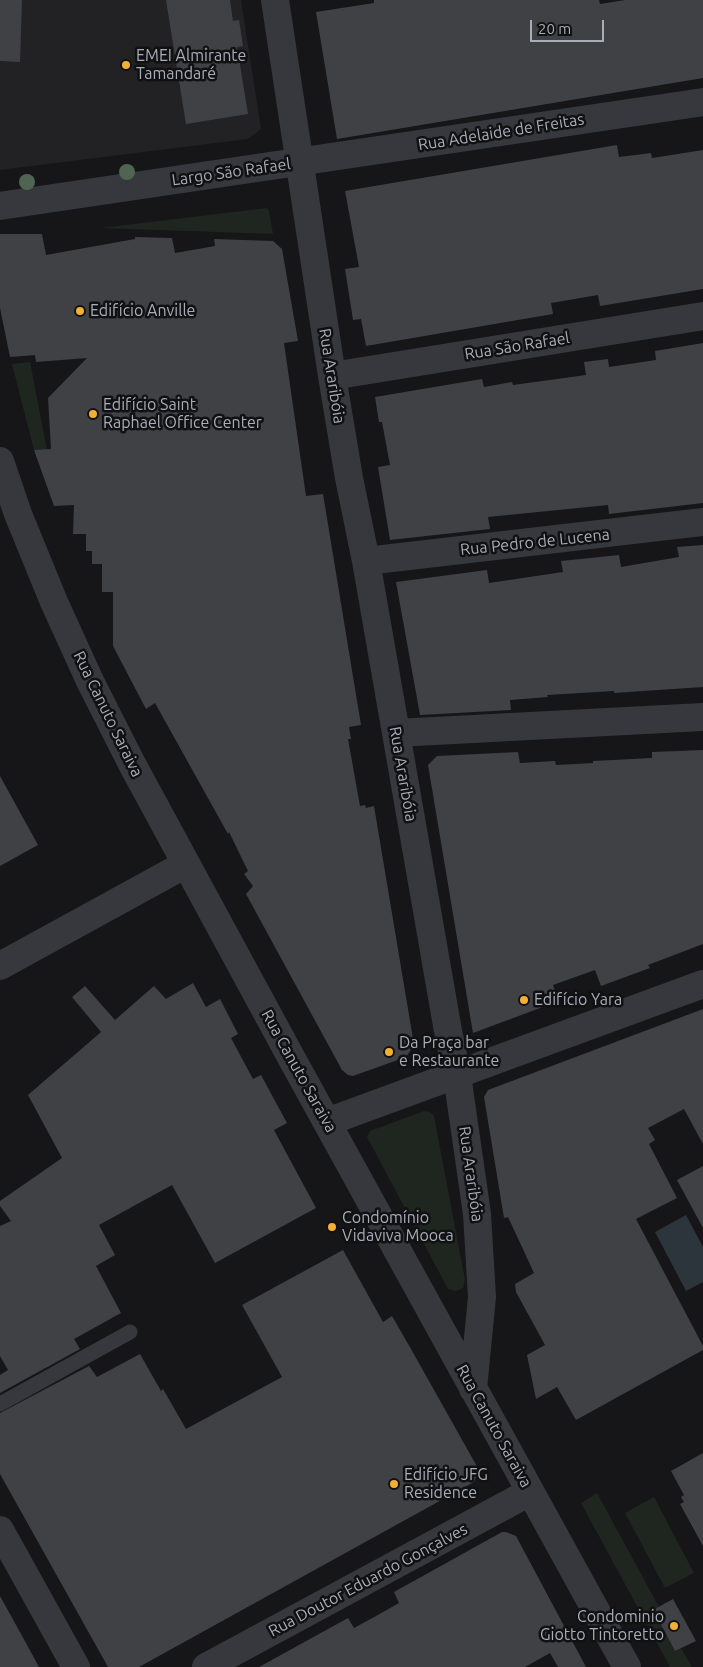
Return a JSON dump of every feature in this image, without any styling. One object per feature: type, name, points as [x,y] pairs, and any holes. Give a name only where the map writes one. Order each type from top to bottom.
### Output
[{"type":"street","name":"Largo São Rafael","points":[[0,206],[299,162],[275,0]]},
{"type":"street","name":"Rua Adelaide de Freitas","points":[[299,162],[703,102]]},
{"type":"street","name":"Rua Araribóia","points":[[299,162],[349,478],[366,561],[457,1075],[477,1214],[482,1297],[473,1389]]},
{"type":"street","name":"Rua São Rafael","points":[[332,376],[703,316]]},
{"type":"street","name":"Rua Canuto Saraiva","points":[[1,471],[54,602],[132,764],[627,1667]]},
{"type":"street","name":"Rua Pedro de Lucena","points":[[366,561],[703,522]]},
{"type":"street","points":[[396,733],[703,717]]},
{"type":"street","points":[[0,966],[186,864]]},
{"type":"street","points":[[327,1122],[703,984]]},
{"type":"street","name":"Rua Doutor Eduardo Gonçalves","points":[[206,1667],[530,1492]]},
{"type":"street","points":[[0,1530],[76,1667]]},
{"type":"lane","points":[[0,1404],[130,1332]]},
{"type":"shaded area","name":"EMEI Almirante Tamandaré","points":[[0,0],[241,0],[261,129],[248,139],[0,170]]},
{"type":"shaded area","points":[[267,208],[273,234],[101,228]]},
{"type":"shaded area","points":[[30,362],[47,450],[34,450],[12,364]]},
{"type":"shaded area","points":[[424,1111],[430,1112],[434,1116],[465,1280],[463,1288],[456,1291],[448,1289],[367,1137],[370,1131]]},
{"type":"shaded area","points":[[686,1215],[703,1247],[703,1282],[686,1291],[655,1232]]},
{"type":"shaded area","points":[[597,1493],[659,1607],[653,1611],[675,1651],[681,1648],[692,1667],[670,1667],[581,1503]]},
{"type":"shaded area","points":[[654,1497],[694,1573],[665,1588],[625,1513]]},
{"type":"building","points":[[0,0],[22,0],[20,62],[0,61]]},
{"type":"building","points":[[166,0],[230,0],[233,21],[239,20],[243,46],[237,47],[248,114],[186,124]]},
{"type":"building","points":[[374,0],[599,0],[600,4],[625,0],[703,0],[703,78],[337,139],[316,12],[374,3]]},
{"type":"building","points":[[617,145],[619,157],[651,153],[652,158],[703,150],[703,289],[600,306],[598,295],[551,303],[553,314],[366,346],[361,319],[353,320],[345,269],[359,267],[345,191]]},
{"type":"building","points":[[0,234],[42,234],[46,255],[135,239],[135,237],[172,238],[175,253],[215,246],[214,239],[273,241],[282,249],[298,341],[284,343],[306,496],[323,494],[361,725],[349,727],[351,739],[348,739],[360,806],[365,805],[366,808],[374,806],[414,1045],[406,1057],[353,1076],[348,1075],[342,1070],[246,894],[253,886],[244,874],[248,871],[229,832],[228,834],[155,703],[146,709],[113,646],[113,592],[102,592],[102,564],[92,564],[92,551],[86,551],[86,534],[73,534],[74,505],[54,506],[34,450],[51,449],[48,398],[87,358],[36,362],[35,355],[10,357],[0,308]]},
{"type":"building","points":[[703,343],[703,503],[609,514],[608,505],[488,517],[490,529],[390,540],[378,467],[390,465],[375,397],[482,379],[484,387],[512,382],[513,385],[586,375],[584,362],[608,359],[609,367],[656,360],[655,351]]},
{"type":"building","points":[[703,545],[703,687],[547,695],[548,697],[510,700],[511,710],[420,715],[396,582],[487,570],[489,583],[563,572],[561,561],[619,555],[621,567],[679,557],[677,547]]},
{"type":"building","points":[[703,750],[703,944],[648,965],[650,968],[601,986],[595,970],[553,985],[559,1001],[473,1033],[428,765],[437,756],[518,752],[520,763],[555,761],[556,765],[652,758],[652,752]]},
{"type":"building","points":[[0,776],[38,845],[0,866]]},
{"type":"building","points":[[193,983],[206,1007],[220,999],[238,1034],[231,1038],[253,1079],[261,1075],[287,1123],[274,1130],[316,1208],[215,1263],[172,1185],[99,1225],[115,1255],[96,1266],[121,1313],[74,1339],[80,1349],[0,1393],[0,1375],[8,1370],[0,1356],[0,1226],[11,1221],[0,1206],[0,1201],[62,1158],[28,1095],[101,1032],[72,997],[85,986],[115,1020],[154,986],[166,999]]},
{"type":"building","points":[[703,1009],[703,1144],[684,1109],[648,1128],[655,1140],[649,1144],[677,1198],[636,1219],[703,1346],[703,1350],[576,1420],[557,1387],[536,1399],[527,1355],[545,1345],[516,1292],[515,1284],[534,1273],[508,1217],[504,1218],[484,1097],[488,1090]]},
{"type":"building","points":[[703,1166],[703,1228],[677,1180]]},
{"type":"building","points":[[343,1250],[383,1322],[392,1316],[411,1349],[479,1470],[474,1482],[139,1667],[108,1667],[0,1474],[0,1413],[89,1366],[97,1377],[140,1354],[186,1429],[282,1377],[242,1305]]},
{"type":"building","points":[[703,1453],[703,1546],[680,1504],[684,1502],[681,1497],[684,1495],[671,1471]]},
{"type":"building","points":[[502,1532],[516,1536],[586,1667],[558,1667],[550,1653],[525,1667],[259,1667],[348,1618],[354,1628],[376,1616],[399,1603],[394,1592]]},
{"type":"building","points":[[0,1596],[26,1643],[39,1667],[0,1667]]},
{"type":"building","name":"Condominio Giotto Tintoretto","points":[[673,1599],[696,1641],[675,1651],[653,1610]]},
{"type":"place","name":"EMEI Almirante Tamandaré","points":[[126,65]]},
{"type":"place","name":"Edifício Anville","points":[[80,311]]},
{"type":"place","name":"Edifício Saint Raphael Office Center","points":[[93,414]]},
{"type":"place","name":"Edifício Yara","points":[[524,1000]]},
{"type":"place","name":"Da Praça bar e Restaurante","points":[[389,1052]]},
{"type":"place","name":"Condomínio Vidaviva Mooca","points":[[332,1227]]},
{"type":"place","name":"Edifício JFG Residence","points":[[394,1484]]},
{"type":"place","name":"Condominio Giotto Tintoretto","points":[[674,1626]]}]
